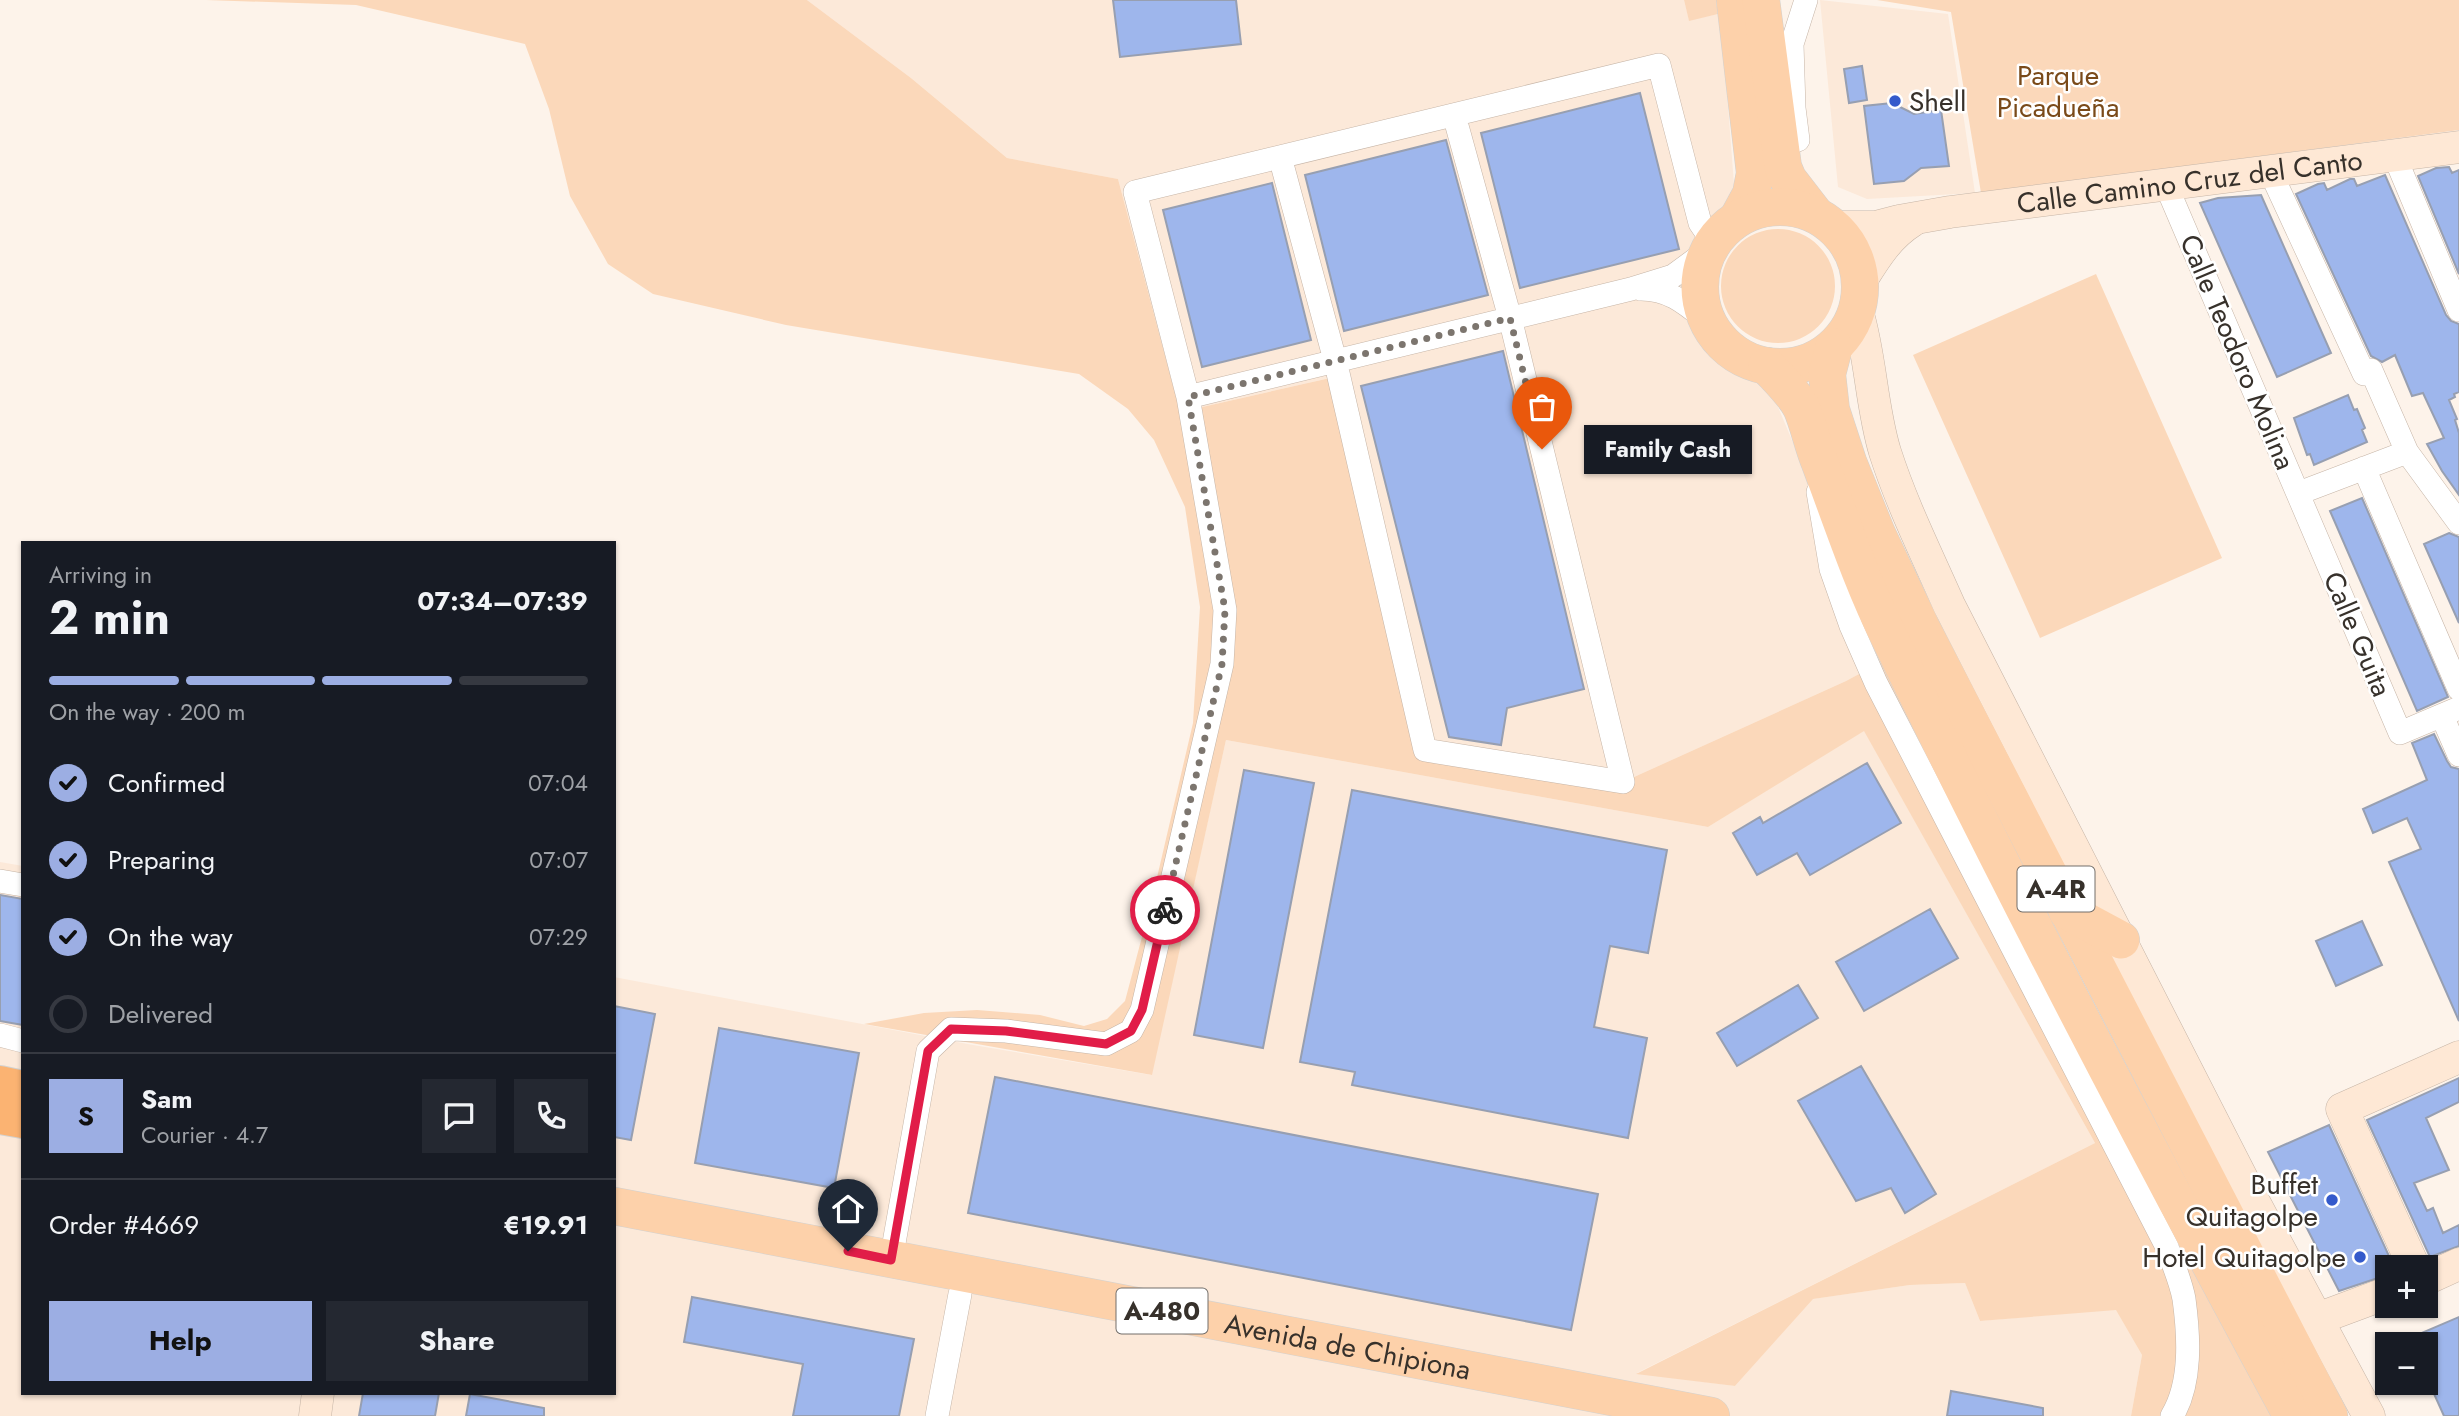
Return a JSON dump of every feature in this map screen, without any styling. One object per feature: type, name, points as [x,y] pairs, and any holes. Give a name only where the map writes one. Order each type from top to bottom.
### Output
[{"type":"highway","points":[[0,1085],[21,1090]]},
{"type":"highway","points":[[0,1115],[21,1119]]},
{"type":"main road","points":[[1735,0],[1755,173],[1751,194],[1719,237],[1701,268],[1699,296],[1706,320],[1723,345],[1745,360],[1767,366],[1790,367],[1813,360],[1834,347],[1846,332],[1859,296],[1853,253],[1788,179],[1783,167],[1761,0]]},
{"type":"main road","points":[[1719,237],[1758,209],[1783,206],[1818,214]]},
{"type":"main road","name":"A-4R","points":[[1834,347],[1827,374],[1831,410],[1848,462],[1877,534],[1921,627],[2329,1416]]},
{"type":"main road","name":"A-4R","points":[[1767,366],[1801,408],[1808,434],[1888,636],[2049,955],[2207,1260],[2292,1416]]},
{"type":"main road","points":[[2067,911],[2121,940]]},
{"type":"main road","name":"Avenida de Chipiona","points":[[616,1206],[1711,1416]]},
{"type":"main road","name":"Avenida de Chipiona","points":[[616,1230],[1597,1416]]},
{"type":"street","points":[[1806,0],[1793,44],[1794,108],[1818,214]]},
{"type":"street","points":[[891,1260],[928,1051],[951,1029],[1006,1031],[1106,1044],[1131,1031],[1142,1010],[1222,664],[1225,610],[1188,397],[1135,192],[1660,65],[1700,223],[1719,237],[1673,276],[1631,289],[1188,397]]},
{"type":"street","points":[[1280,157],[1335,360],[1426,750],[1623,782],[1510,318],[1454,114]]},
{"type":"street","name":"Calle Camino Cruz del Canto","points":[[1818,214],[1877,227],[1919,217],[2459,147]]},
{"type":"street","points":[[2395,157],[2459,310]]},
{"type":"street","points":[[2270,171],[2364,374],[2371,370],[2407,452],[2459,523]]},
{"type":"street","name":"Calle Teodoro Molina","points":[[2166,185],[2299,493],[2407,452]]},
{"type":"street","name":"Calle Camino Cruz del Canto","points":[[1859,296],[1874,259],[1898,230],[1919,217]]},
{"type":"street","points":[[1631,289],[1656,289],[1674,295],[1706,320]]},
{"type":"street","points":[[1859,296],[1876,415],[1885,452],[1912,522],[1985,677],[2254,1202],[2368,1416]]},
{"type":"street","points":[[1808,434],[1831,569],[1851,626],[1876,683],[2168,1247],[2183,1297],[2187,1337],[2186,1372],[2172,1416]]},
{"type":"street","points":[[2364,468],[2459,689]]},
{"type":"street","name":"Calle Guita","points":[[2299,493],[2400,733],[2450,712],[2459,755]]},
{"type":"street","points":[[0,881],[21,885]]},
{"type":"street","points":[[0,1035],[21,1040]]},
{"type":"street","points":[[2409,1255],[2342,1109],[2459,1057]]},
{"type":"street","points":[[2438,1274],[2459,1264]]},
{"type":"street","points":[[937,1416],[960,1294]]},
{"type":"street","points":[[2317,1319],[2375,1297]]},
{"type":"street","points":[[315,1416],[318,1395]]},
{"type":"shaded area","points":[[807,0],[1684,0],[1689,20],[1718,14],[1722,28],[1734,184],[1726,207],[1687,283],[1650,300],[1682,311],[1775,400],[1885,660],[1846,681],[1623,782],[1425,750],[1339,376],[1180,412],[1118,179],[1007,158],[911,78]]},
{"type":"shaded area","name":"Shell","points":[[1820,0],[1948,14],[1975,193],[1867,199],[1838,187]]},
{"type":"shaded area","points":[[1864,730],[2095,1143],[1637,1373],[1735,1386],[1812,1299],[1910,1285],[1965,1283],[1980,1321],[2116,1309],[2142,1355],[2131,1416],[0,1416],[0,862],[21,866],[21,1395],[616,1395],[616,977],[973,1045],[1151,1075],[1226,740],[1708,827]]},
{"type":"green space","points":[[206,0],[807,0],[911,78],[1007,158],[1118,179],[1180,412],[1339,376],[1426,750],[1623,782],[1846,681],[1885,660],[2277,1416],[2131,1416],[2142,1355],[2116,1310],[1980,1321],[1965,1283],[1910,1285],[1813,1299],[1735,1386],[1636,1374],[2095,1143],[1864,731],[1708,827],[1226,740],[1152,1075],[864,1024],[924,1013],[977,1010],[1040,1015],[1084,1026],[1107,1019],[1125,1001],[1193,723],[1200,607],[1185,507],[1154,440],[1128,409],[1079,374],[786,325],[653,294],[608,264],[570,196],[549,109],[525,44],[356,5]]},
{"type":"green space","points":[[1684,0],[1716,0],[1718,14],[1689,21]]},
{"type":"green space","name":"Parque Picadueña","points":[[1877,0],[2459,0],[2459,130],[1981,193],[1951,12]]},
{"type":"green space","points":[[1778,229],[1800,233],[1819,245],[1831,264],[1835,286],[1831,308],[1819,327],[1800,339],[1778,343],[1756,339],[1737,327],[1725,308],[1721,286],[1725,264],[1737,245],[1756,233]]},
{"type":"green space","points":[[2096,274],[2222,558],[2040,638],[1913,355]]},
{"type":"building","points":[[1113,0],[1236,0],[1241,44],[1120,57]]},
{"type":"building","points":[[1862,66],[1867,100],[1849,103],[1844,69]]},
{"type":"building","points":[[1640,93],[1679,249],[1520,288],[1481,133]]},
{"type":"building","points":[[1892,103],[1914,114],[1941,110],[1949,166],[1921,168],[1904,181],[1874,184],[1864,106]]},
{"type":"building","points":[[1446,140],[1488,295],[1344,331],[1305,175]]},
{"type":"building","points":[[2449,167],[2452,173],[2459,170],[2459,274],[2418,176],[2436,168]]},
{"type":"building","points":[[2385,175],[2446,315],[2459,324],[2459,392],[2449,400],[2457,419],[2455,420],[2459,433],[2459,495],[2427,444],[2444,438],[2423,393],[2412,396],[2395,355],[2382,362],[2371,356],[2296,194],[2318,184],[2324,183],[2327,190],[2354,179],[2357,186]]},
{"type":"building","points":[[1272,183],[1311,340],[1202,367],[1163,210]]},
{"type":"building","points":[[2261,195],[2331,353],[2277,377],[2200,203],[2218,198]]},
{"type":"building","points":[[1503,351],[1584,689],[1507,708],[1501,745],[1449,737],[1361,386]]},
{"type":"building","points":[[2348,395],[2365,428],[2362,430],[2367,442],[2314,465],[2310,454],[2307,455],[2294,418]]},
{"type":"building","points":[[2362,498],[2448,697],[2417,711],[2330,511]]},
{"type":"building","points":[[2449,533],[2459,537],[2459,623],[2424,544]]},
{"type":"building","points":[[2434,734],[2451,767],[2459,769],[2459,1021],[2389,862],[2421,849],[2407,818],[2373,833],[2363,809],[2427,780],[2412,743]]},
{"type":"building","points":[[1867,763],[1901,823],[1810,875],[1797,853],[1757,875],[1733,833],[1760,817],[1763,823]]},
{"type":"building","points":[[1244,770],[1314,783],[1263,1048],[1194,1035]]},
{"type":"building","points":[[1352,790],[1667,850],[1648,953],[1610,946],[1594,1027],[1647,1038],[1628,1138],[1352,1085],[1355,1072],[1300,1062]]},
{"type":"building","points":[[0,895],[21,899],[21,1025],[0,1021]]},
{"type":"building","points":[[1930,909],[1958,958],[1864,1011],[1836,962]]},
{"type":"building","points":[[2362,921],[2382,965],[2336,986],[2316,941]]},
{"type":"building","points":[[1798,985],[1818,1018],[1737,1066],[1717,1033]]},
{"type":"building","points":[[616,1006],[655,1014],[631,1140],[616,1137]]},
{"type":"building","points":[[719,1028],[859,1053],[834,1188],[695,1163]]},
{"type":"building","points":[[1861,1066],[1936,1194],[1905,1213],[1891,1188],[1856,1201],[1798,1101]]},
{"type":"building","points":[[995,1077],[1598,1194],[1571,1330],[968,1213]]},
{"type":"building","points":[[2459,1078],[2459,1102],[2426,1118],[2449,1170],[2414,1183],[2427,1211],[2433,1208],[2443,1233],[2459,1225],[2459,1246],[2429,1255],[2367,1120]]},
{"type":"building","points":[[2329,1125],[2389,1255],[2375,1255],[2375,1279],[2339,1291],[2268,1152]]},
{"type":"building","points":[[692,1297],[914,1339],[899,1416],[793,1416],[803,1364],[684,1342]]},
{"type":"building","points":[[2459,1317],[2459,1416],[2444,1416],[2435,1395],[2438,1395],[2438,1332],[2424,1332]]},
{"type":"building","points":[[1951,1391],[2043,1408],[2043,1416],[1947,1416]]},
{"type":"building","points":[[363,1395],[439,1395],[435,1416],[359,1416]]},
{"type":"building","points":[[470,1395],[544,1408],[544,1416],[466,1416]]},
{"type":"way so far","points":[[1165,910],[1222,664],[1225,610],[1188,397],[1510,318],[1542,449]]},
{"type":"place","name":"Shell","points":[[1895,101]]},
{"type":"place","name":"Family Cash","points":[[1542,449]]},
{"type":"place","name":"Buffet Quitagolpe","points":[[2332,1200]]},
{"type":"place","name":"Hotel Quitagolpe","points":[[2360,1257]]},
{"type":"route","points":[[848,1251],[891,1260],[928,1051],[951,1029],[1006,1031],[1106,1044],[1131,1031],[1142,1010],[1165,910]]}]
